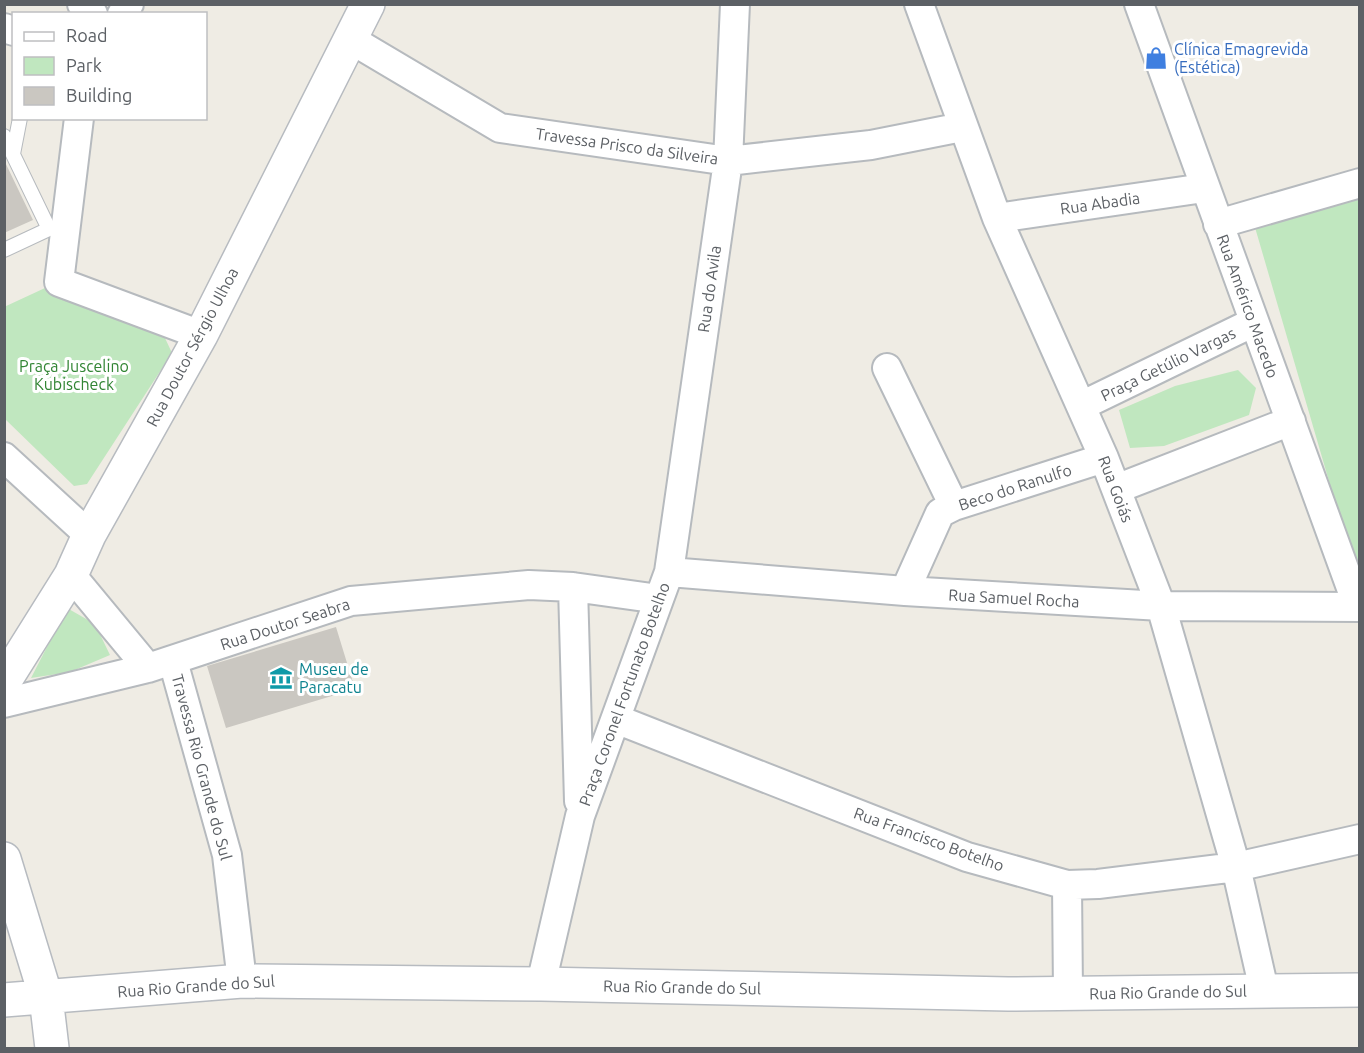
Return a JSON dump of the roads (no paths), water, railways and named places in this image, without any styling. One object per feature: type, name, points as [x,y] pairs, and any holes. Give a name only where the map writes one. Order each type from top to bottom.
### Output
[{"type":"street","name":"Rua Doutor Sérgio Ulhoa","points":[[4,682],[71,575],[89,535],[201,335],[368,4]]},
{"type":"street","name":"Rua do Avila","points":[[669,572],[728,160],[735,4]]},
{"type":"street","name":"Rua Goiás","points":[[920,4],[962,127],[997,219],[1104,458],[1161,606],[1236,867],[1264,990]]},
{"type":"street","name":"Rua Américo Macedo","points":[[1139,4],[1204,188],[1359,607]]},
{"type":"street","name":"Travessa Prisco da Silveira","points":[[350,39],[500,128],[728,160],[871,145],[962,127]]},
{"type":"street","points":[[79,120],[59,282],[201,335]]},
{"type":"street","points":[[1218,224],[1359,183]]},
{"type":"street","name":"Rua Abadia","points":[[997,219],[1204,188]]},
{"type":"street","name":"Praça Getúlio Vargas","points":[[1081,406],[1254,322]]},
{"type":"street","points":[[887,368],[954,506]]},
{"type":"street","points":[[1116,489],[1291,421]]},
{"type":"street","points":[[4,457],[89,535]]},
{"type":"street","name":"Beco do Ranulfo","points":[[905,591],[940,513],[954,506],[1104,458]]},
{"type":"street","name":"Rua Samuel Rocha","points":[[669,572],[905,591],[1161,606],[1359,607]]},
{"type":"street","name":"Praça Coronel Fortunato Botelho","points":[[541,984],[580,816],[669,572]]},
{"type":"street","points":[[71,575],[161,665]]},
{"type":"street","name":"Rua Doutor Seabra","points":[[4,703],[161,665],[351,600],[529,585],[573,587],[659,599]]},
{"type":"street","name":"Praça Coronel Fortunato Botelho","points":[[573,587],[580,816]]},
{"type":"street","name":"Travessa Rio Grande do Sul","points":[[161,665],[227,855],[242,981]]},
{"type":"street","name":"Rua Francisco Botelho","points":[[616,719],[967,857],[1067,885],[1098,884],[1236,867],[1359,839]]},
{"type":"street","points":[[4,859],[46,997],[52,1048]]},
{"type":"street","points":[[1067,885],[1068,993]]},
{"type":"street","name":"Rua Rio Grande do Sul","points":[[4,1000],[242,981],[541,984],[1008,994],[1359,990]]},
{"type":"lane","points":[[13,154],[20,120]]},
{"type":"lane","points":[[4,136],[49,229],[4,250]]},
{"type":"place","name":"Clínica Emagrevida (Estética)","points":[[1156,58]]},
{"type":"place","name":"Museu de Paracatu","points":[[281,678]]},
{"type":"park label","name":"Praça Juscelino Kubischeck","points":[[74,375]]}]
